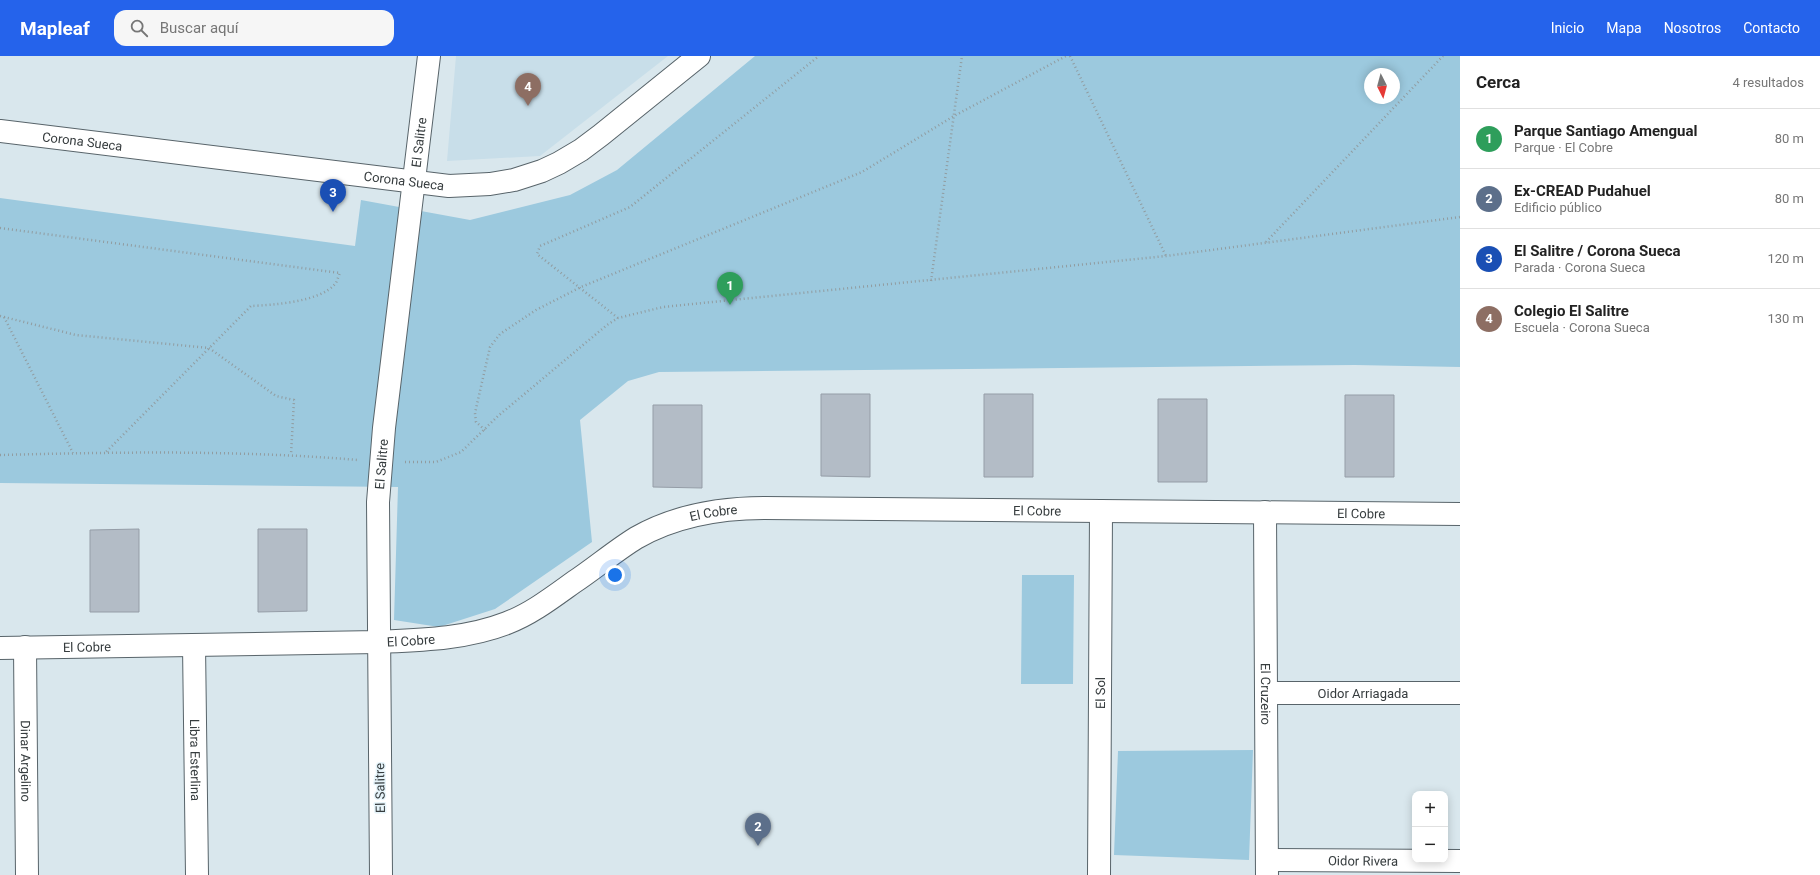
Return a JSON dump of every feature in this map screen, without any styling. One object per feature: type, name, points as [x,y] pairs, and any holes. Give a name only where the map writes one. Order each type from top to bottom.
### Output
[{"type":"street","name":"El Salitre","points":[[381,875],[378,642],[378,510],[380,462],[429,56]]},
{"type":"street","name":"Corona Sueca","points":[[0,131],[449,186],[490,184],[514,180],[542,171],[581,150],[699,56]]},
{"type":"street","name":"El Cobre","points":[[0,648],[378,642],[443,638],[468,634],[507,623],[545,602],[635,539],[675,521],[718,510],[742,508],[1460,514]]},
{"type":"street","name":"El Sol","points":[[1099,875],[1101,511]]},
{"type":"street","name":"El Cruzeiro","points":[[1265,512],[1267,867]]},
{"type":"street","name":"Libra Esterlina","points":[[194,645],[197,875]]},
{"type":"street","name":"Dinar Argelino","points":[[25,647],[27,875]]},
{"type":"street","name":"Oidor Arriagada","points":[[1266,693],[1460,693]]},
{"type":"street","name":"Oidor Rivera","points":[[1267,867],[1460,861]]},
{"type":"path","points":[[618,318],[581,287],[537,254],[540,246],[630,206],[819,56]]},
{"type":"path","points":[[931,281],[962,56]]},
{"type":"path","points":[[485,430],[476,422],[475,413],[490,348],[500,334],[514,324],[536,310],[581,287],[862,172],[954,116],[1066,56]]},
{"type":"path","points":[[1070,56],[1166,256]]},
{"type":"path","points":[[1265,243],[1443,56]]},
{"type":"path","points":[[0,455],[105,452],[291,455],[380,462],[436,462],[461,452],[498,416],[618,318],[663,307],[1166,256],[1460,217]]},
{"type":"path","points":[[0,228],[340,273],[334,285],[323,292],[296,302],[251,306],[105,452]]},
{"type":"path","points":[[2,316],[76,335],[209,348],[276,396],[294,400],[291,455]]},
{"type":"path","points":[[2,316],[73,453]]},
{"type":"shaded area","points":[[456,56],[668,56],[540,156],[447,161]]},
{"type":"shaded area","points":[[755,56],[1460,56],[1460,367],[1355,365],[659,372],[628,381],[580,420],[592,542],[495,609],[439,627],[394,620],[398,487],[0,483],[0,198],[355,246],[361,200],[470,220],[570,195],[617,170]]},
{"type":"shaded area","points":[[1022,575],[1074,575],[1073,684],[1021,684]]},
{"type":"shaded area","points":[[1253,750],[1249,860],[1114,855],[1118,751]]},
{"type":"building","points":[[821,394],[870,394],[870,477],[821,476]]},
{"type":"building","points":[[984,394],[1033,394],[1033,477],[984,477]]},
{"type":"building","points":[[1345,395],[1394,395],[1394,477],[1345,477]]},
{"type":"building","points":[[1158,399],[1207,399],[1207,482],[1158,482]]},
{"type":"building","points":[[653,405],[702,405],[702,488],[653,487]]},
{"type":"building","points":[[139,529],[139,612],[90,612],[90,530]]},
{"type":"building","points":[[258,529],[307,529],[307,611],[258,612]]},
{"type":"place","name":"Colegio El Salitre","points":[[528,106]]},
{"type":"place","name":"El Salitre / Corona Sueca","points":[[333,212]]},
{"type":"place","name":"Parque Santiago Amengual","points":[[730,305]]},
{"type":"place","name":"Ex-CREAD Pudahuel","points":[[758,846]]}]
